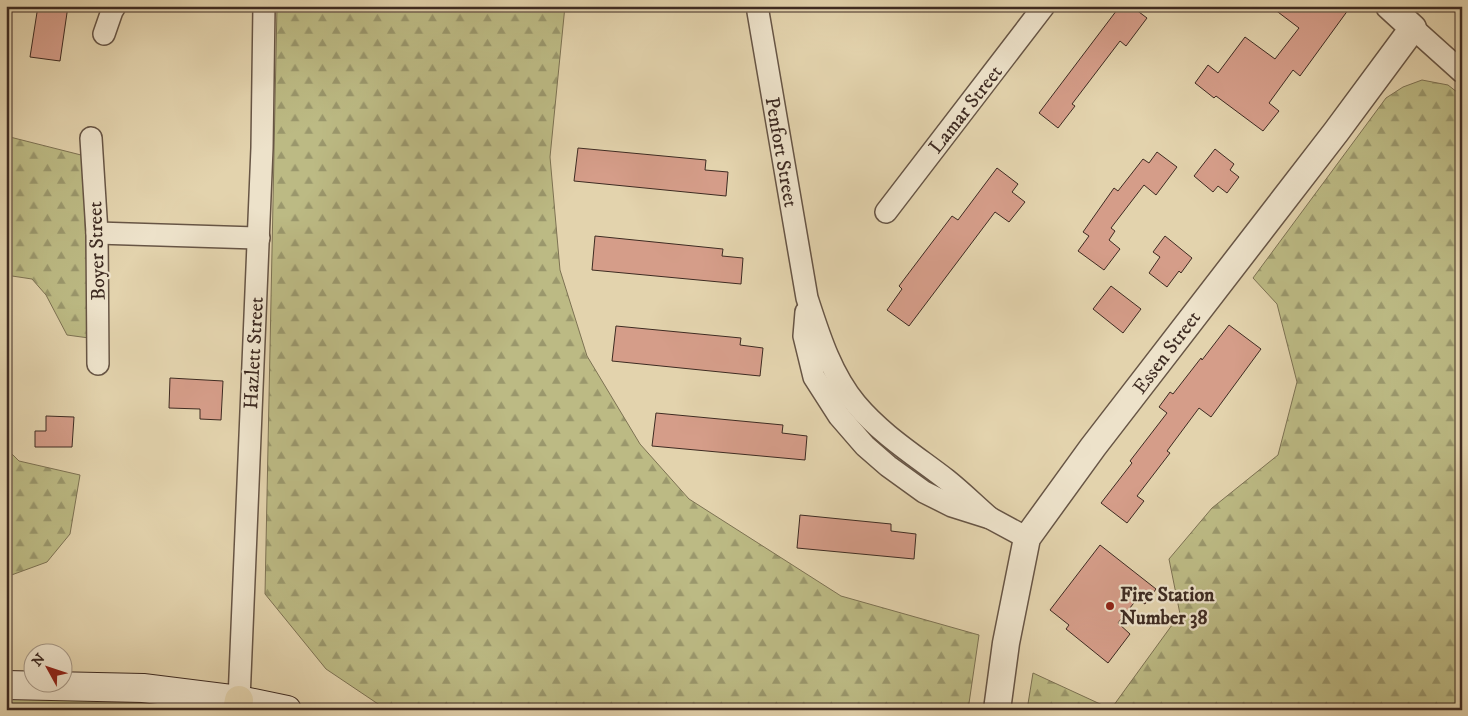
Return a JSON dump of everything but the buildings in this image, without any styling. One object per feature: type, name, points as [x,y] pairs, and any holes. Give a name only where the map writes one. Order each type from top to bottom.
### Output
[{"type":"main road","points":[[6,685],[142,688],[239,706],[287,710]]},
{"type":"street","points":[[104,34],[115,6]]},
{"type":"street","name":"Hazlett Street","points":[[239,706],[262,148],[264,6]]},
{"type":"street","name":"Penfort Street","points":[[757,6],[807,298],[819,338],[834,370],[856,403],[882,430],[949,481],[990,518],[1027,538]]},
{"type":"street","name":"Lamar Street","points":[[886,212],[1044,6]]},
{"type":"street","points":[[1389,6],[1462,72]]},
{"type":"street","name":"Essen Street","points":[[997,710],[1006,643],[1027,538],[1093,447],[1336,132],[1413,28]]},
{"type":"street","name":"Boyer Street","points":[[91,138],[97,232],[98,364]]},
{"type":"street","points":[[97,232],[258,238]]},
{"type":"green space","points":[[277,6],[565,6],[550,157],[560,270],[587,356],[640,444],[689,499],[841,596],[979,635],[968,710],[387,710],[326,669],[265,594]]},
{"type":"green space","points":[[1422,80],[1448,85],[1462,96],[1462,710],[1027,710],[1033,673],[1111,709],[1180,614],[1169,559],[1212,508],[1278,455],[1297,382],[1277,304],[1253,278],[1386,98],[1403,87]]},
{"type":"green space","points":[[6,136],[85,156],[89,338],[67,335],[46,295],[32,279],[12,276],[6,279]]},
{"type":"green space","points":[[6,448],[19,461],[80,475],[70,534],[47,562],[6,577]]},
{"type":"green space","points":[[6,685],[22,687],[22,694],[72,694],[72,692],[237,710],[6,710]]},
{"type":"place","name":"Fire Station Number 38","points":[[1110,606]]}]
